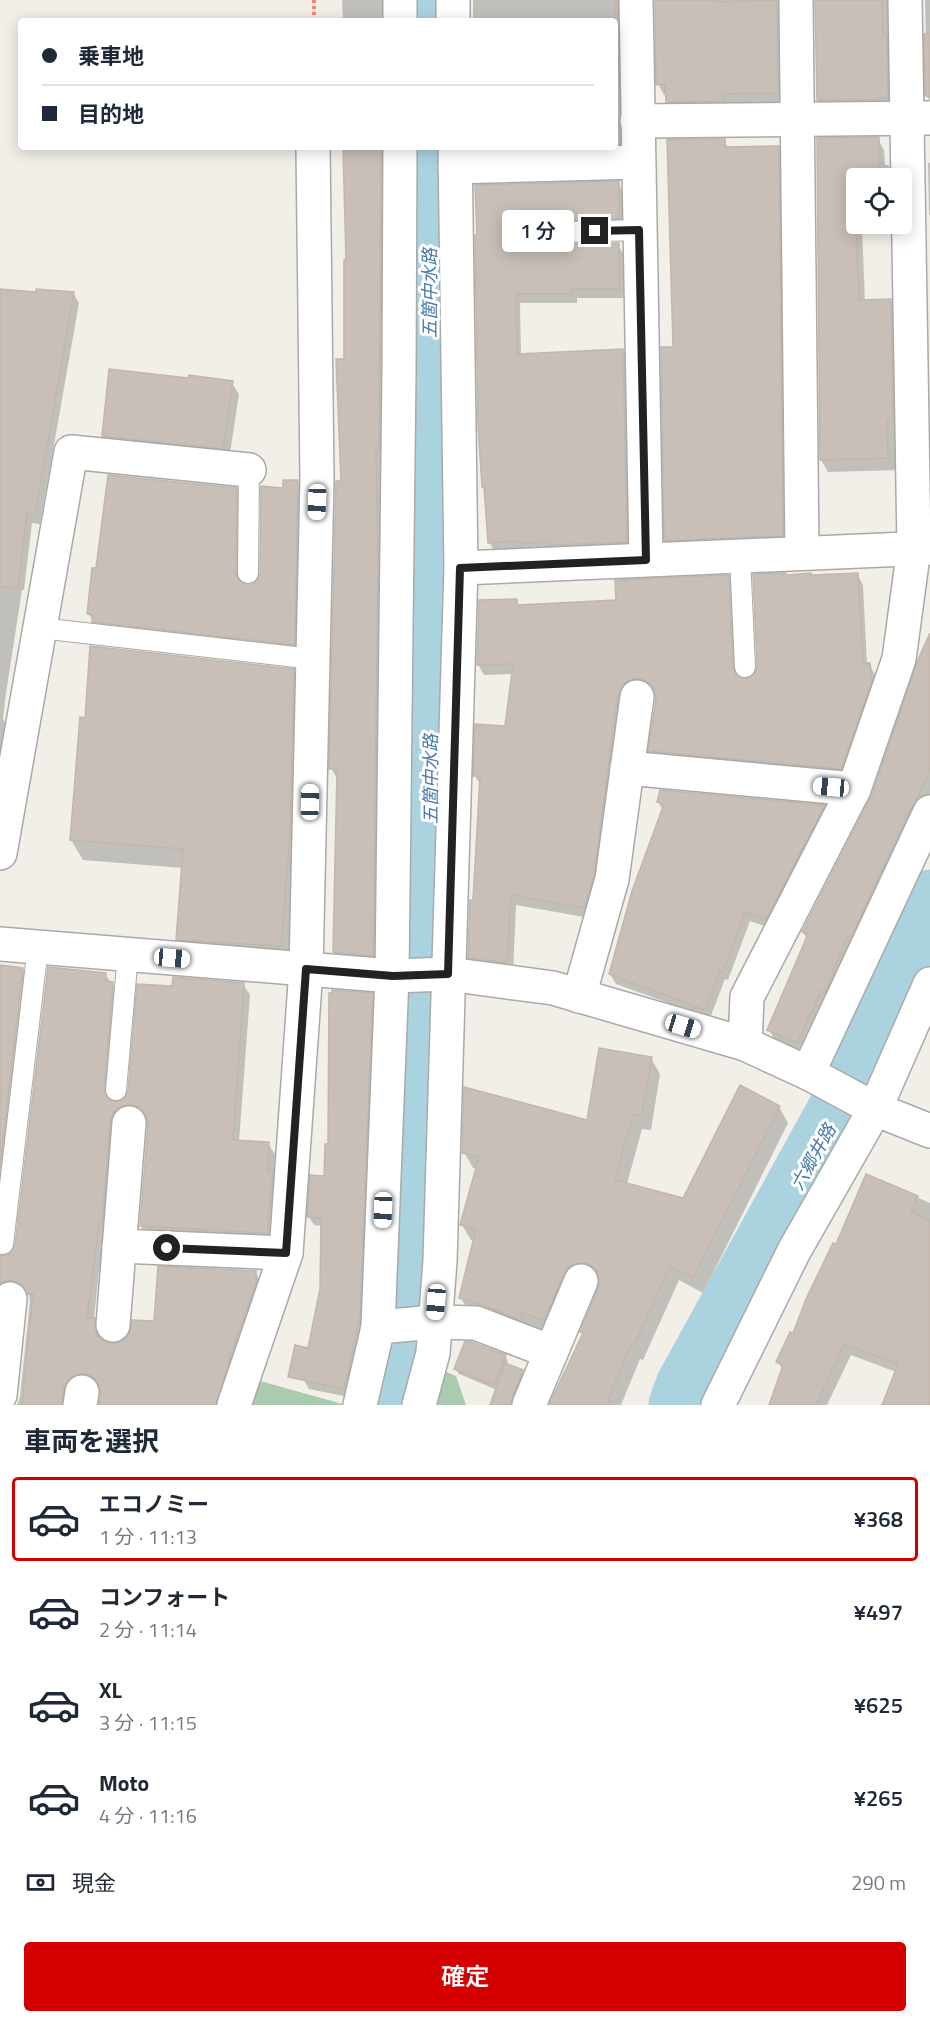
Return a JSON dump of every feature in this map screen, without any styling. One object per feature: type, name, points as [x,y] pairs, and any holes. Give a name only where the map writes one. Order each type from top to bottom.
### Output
[{"type":"street","points":[[400,0],[400,18]]},
{"type":"street","points":[[453,0],[453,18]]},
{"type":"street","points":[[636,0],[646,560]]},
{"type":"street","points":[[796,0],[802,553]]},
{"type":"street","points":[[745,1044],[747,998],[854,789],[899,659],[922,548],[919,118],[905,0]]},
{"type":"street","points":[[637,121],[919,118]]},
{"type":"street","points":[[234,1405],[286,1253],[306,969],[317,479],[313,150]]},
{"type":"street","points":[[360,1405],[378,1327],[393,976],[400,150]]},
{"type":"street","points":[[419,1405],[433,1353],[440,1261],[460,568],[455,157],[638,162]]},
{"type":"street","points":[[0,853],[71,452],[249,470]]},
{"type":"street","points":[[460,568],[922,548]]},
{"type":"street","points":[[579,996],[612,879],[637,697]]},
{"type":"street","points":[[627,768],[854,789]]},
{"type":"street","points":[[808,1073],[930,812]]},
{"type":"street","points":[[0,944],[393,976],[448,974],[553,988],[745,1044],[808,1073],[868,1105],[930,1131]]},
{"type":"street","points":[[718,1405],[930,984]]},
{"type":"street","points":[[113,1325],[129,1123]]},
{"type":"street","points":[[119,1246],[286,1253]]},
{"type":"street","points":[[529,1405],[581,1281]]},
{"type":"street","points":[[0,1395],[10,1299]]},
{"type":"street","points":[[378,1327],[435,1322],[476,1323],[551,1352]]},
{"type":"lane","points":[[528,233],[639,230]]},
{"type":"lane","points":[[248,573],[249,470]]},
{"type":"lane","points":[[740,556],[745,667]]},
{"type":"lane","points":[[40,628],[313,659]]},
{"type":"lane","points":[[3,1244],[38,947]]},
{"type":"lane","points":[[116,1090],[128,954]]},
{"type":"path","points":[[314,0],[314,18]]},
{"type":"green space","points":[[435,1367],[456,1376],[466,1405],[422,1405]]},
{"type":"green space","points":[[250,1378],[346,1405],[242,1405]]},
{"type":"building","points":[[615,0],[617,0],[617,18],[615,18]]},
{"type":"building","points":[[655,0],[720,0],[720,2],[777,0],[778,93],[723,94],[724,101],[666,102],[665,84],[656,85]]},
{"type":"building","points":[[815,0],[882,0],[883,34],[887,36],[888,98],[817,100]]},
{"type":"building","points":[[924,34],[930,34],[930,96],[925,96]]},
{"type":"building","points":[[879,137],[880,168],[846,168],[846,234],[856,234],[859,300],[891,299],[893,421],[887,421],[888,458],[820,460],[817,138]]},
{"type":"building","points":[[667,139],[725,139],[725,147],[779,146],[783,536],[664,541],[661,347],[672,347],[673,345]]},
{"type":"building","points":[[343,150],[381,150],[379,451],[376,451],[378,561],[373,956],[333,952],[337,769],[329,769],[336,481],[341,481],[336,359],[344,359],[344,260],[346,260]]},
{"type":"building","points":[[619,181],[619,219],[528,221],[518,227],[516,233],[518,239],[528,245],[619,243],[619,289],[572,289],[572,294],[516,294],[517,354],[623,349],[627,542],[550,545],[550,542],[520,543],[519,541],[488,543],[478,425],[475,185]]},
{"type":"building","points":[[0,289],[74,292],[35,515],[27,513],[18,588],[0,587]]},
{"type":"building","points":[[109,369],[233,381],[223,449],[102,436]]},
{"type":"building","points":[[108,475],[237,488],[236,573],[238,579],[247,585],[254,583],[260,574],[261,486],[283,488],[283,480],[298,480],[295,645],[92,622],[92,615],[87,614],[92,568],[96,568]]},
{"type":"building","points":[[786,573],[786,575],[811,573],[811,575],[858,573],[863,663],[870,663],[872,681],[841,769],[648,751],[656,700],[655,690],[648,682],[639,678],[629,680],[618,694],[594,875],[584,908],[511,895],[507,963],[468,958],[470,900],[473,900],[480,776],[473,776],[475,724],[505,726],[513,664],[477,665],[479,600],[517,599],[517,605],[616,600],[615,580],[729,575],[733,668],[739,677],[746,679],[755,673],[757,666],[753,574]]},
{"type":"building","points":[[930,633],[930,769],[851,937],[848,936],[825,992],[821,991],[797,1043],[767,1030],[808,934],[802,932],[872,795],[917,662]]},
{"type":"building","points":[[90,646],[294,669],[290,833],[281,946],[176,940],[183,849],[70,840],[80,717],[85,718]]},
{"type":"building","points":[[660,790],[825,805],[766,919],[745,912],[723,972],[720,971],[705,1010],[609,974],[632,891],[664,804],[657,802]]},
{"type":"building","points":[[0,965],[23,968],[0,1167]]},
{"type":"building","points":[[48,967],[106,973],[105,981],[113,982],[104,1089],[105,1095],[116,1102],[125,1097],[128,1091],[137,984],[172,986],[173,977],[244,983],[233,1140],[269,1142],[268,1172],[273,1172],[267,1233],[140,1226],[148,1124],[146,1115],[140,1108],[131,1104],[122,1106],[114,1112],[110,1122],[102,1224],[99,1223],[87,1318],[95,1318],[96,1333],[102,1340],[111,1344],[121,1342],[129,1335],[132,1320],[154,1321],[158,1266],[256,1271],[256,1284],[232,1353],[229,1353],[229,1363],[216,1405],[99,1405],[101,1394],[99,1385],[93,1377],[84,1373],[75,1375],[67,1381],[63,1389],[62,1405],[22,1405],[33,1294],[28,1294],[20,1284],[11,1280],[0,1282],[0,1255],[8,1255],[15,1245]]},
{"type":"building","points":[[332,990],[373,993],[360,1317],[344,1389],[288,1377],[295,1345],[308,1348],[320,1289],[321,1218],[307,1217],[310,1175],[324,1176],[325,1144],[328,1144],[329,993],[332,993]]},
{"type":"building","points":[[599,1048],[652,1057],[642,1115],[633,1114],[615,1180],[683,1198],[740,1085],[780,1106],[693,1278],[670,1266],[634,1345],[631,1344],[608,1400],[611,1401],[610,1405],[549,1405],[583,1333],[580,1332],[598,1288],[599,1278],[596,1269],[588,1264],[578,1263],[569,1266],[544,1320],[522,1313],[520,1320],[459,1298],[476,1229],[460,1225],[479,1157],[462,1153],[464,1087],[587,1120]]},
{"type":"building","points":[[866,1174],[918,1196],[911,1212],[930,1220],[930,1405],[882,1405],[898,1364],[844,1344],[816,1405],[769,1405],[783,1365],[776,1362],[790,1332],[793,1333],[806,1299],[833,1243],[836,1244]]},
{"type":"building","points":[[465,1341],[506,1355],[494,1385],[454,1369]]},
{"type":"building","points":[[505,1363],[523,1370],[511,1405],[490,1405]]},
{"type":"waterway","name":"五箇中水路","points":[[428,0],[428,18]]},
{"type":"waterway","name":"五箇中水路","points":[[383,1405],[406,1341],[413,1306],[421,1200],[431,984],[429,150]]},
{"type":"waterway","name":"六郷井路","points":[[680,1405],[687,1386],[849,1092],[930,901]]},
{"type":"route","points":[[167,1248],[286,1253],[306,969],[393,976],[448,974],[460,568],[646,560],[639,230],[595,231]]}]
